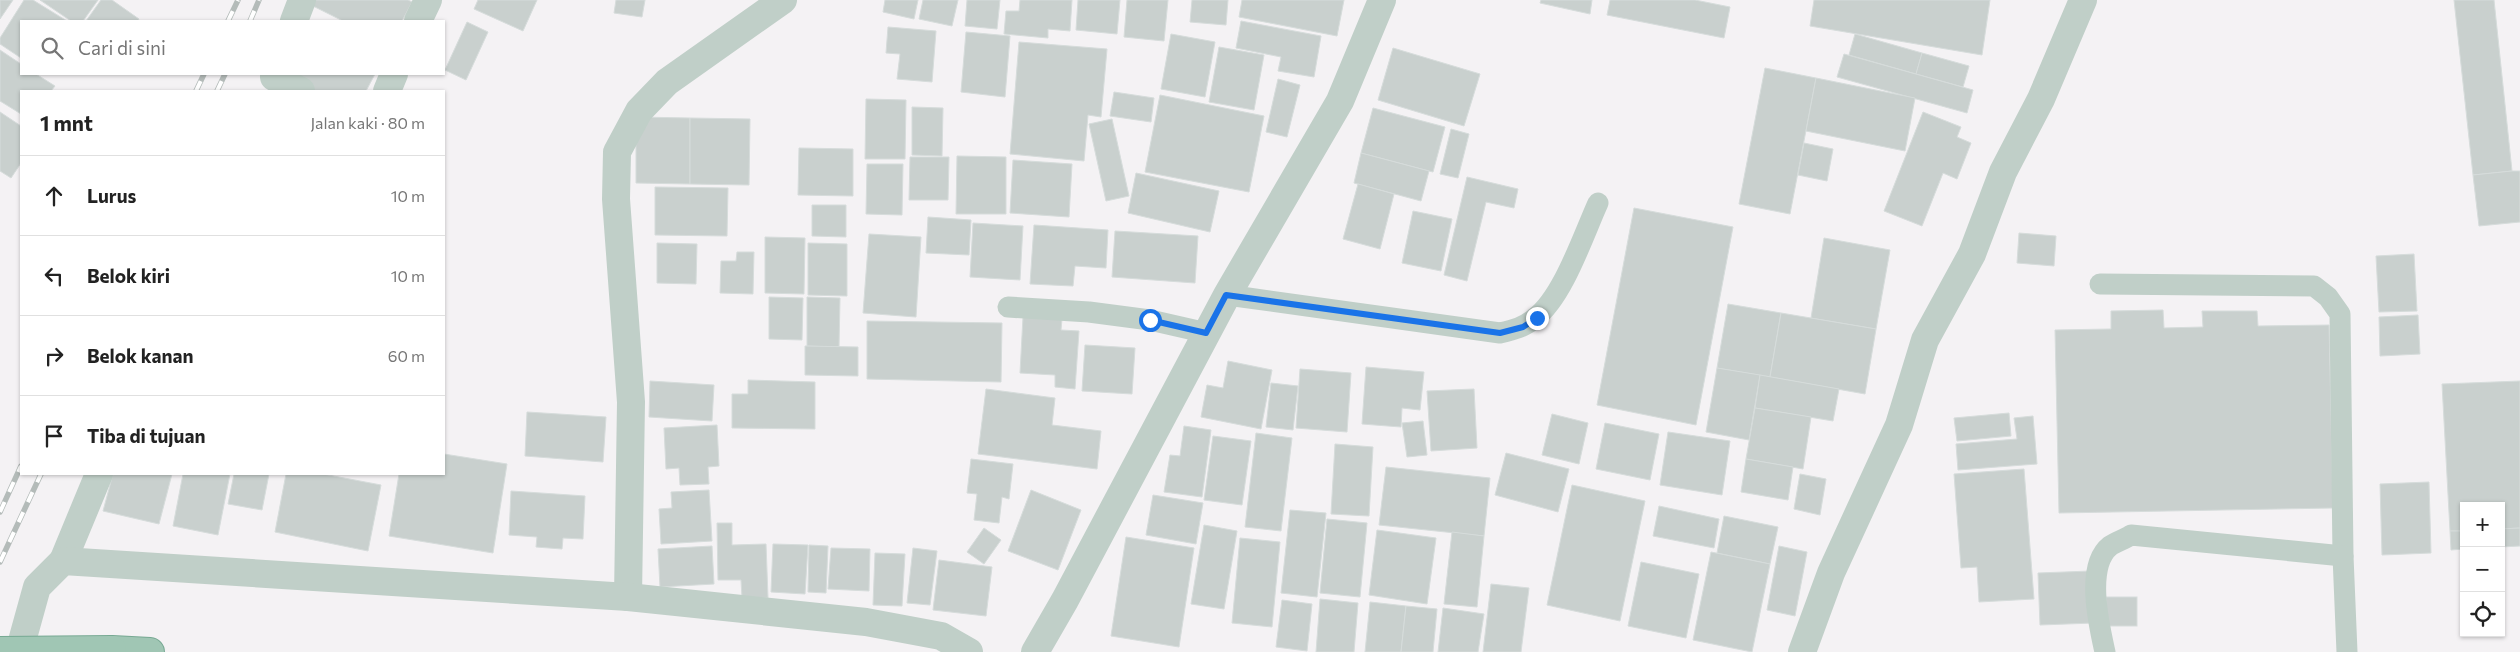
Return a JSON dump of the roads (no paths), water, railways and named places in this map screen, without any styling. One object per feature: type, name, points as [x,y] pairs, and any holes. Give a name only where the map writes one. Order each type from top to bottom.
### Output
[{"type":"highway","points":[[0,651],[112,650],[150,652]]},
{"type":"street","points":[[294,20],[302,0]]},
{"type":"street","points":[[418,20],[428,0]]},
{"type":"street","points":[[628,597],[631,402],[616,199],[617,152],[639,111],[666,82],[783,0]]},
{"type":"street","points":[[1034,652],[1066,600],[1226,295],[1340,101],[1382,0]]},
{"type":"street","points":[[1802,652],[1831,573],[1899,426],[1925,340],[1972,254],[2003,172],[2041,99],[2083,0]]},
{"type":"street","points":[[387,90],[394,75]]},
{"type":"street","points":[[272,81],[298,90]]},
{"type":"street","points":[[19,652],[38,587],[63,561],[99,475]]},
{"type":"street","points":[[63,561],[628,597],[866,622],[941,636],[969,652]]},
{"type":"lane","points":[[1226,295],[1500,333],[1523,327],[1537,318],[1556,296],[1598,203]]},
{"type":"lane","points":[[2100,284],[2314,286],[2328,298],[2340,314],[2343,556],[2347,652]]},
{"type":"lane","points":[[1008,307],[1089,312],[1150,320],[1206,333]]},
{"type":"lane","points":[[2105,652],[2099,620],[2096,572],[2099,562],[2110,547],[2132,535],[2343,556]]},
{"type":"railway","points":[[228,20],[238,0]]},
{"type":"railway","points":[[250,20],[259,0]]},
{"type":"railway","points":[[196,90],[204,75]]},
{"type":"railway","points":[[217,90],[225,75]]},
{"type":"railway","points":[[0,512],[20,468]]},
{"type":"railway","points":[[0,562],[41,475]]}]
